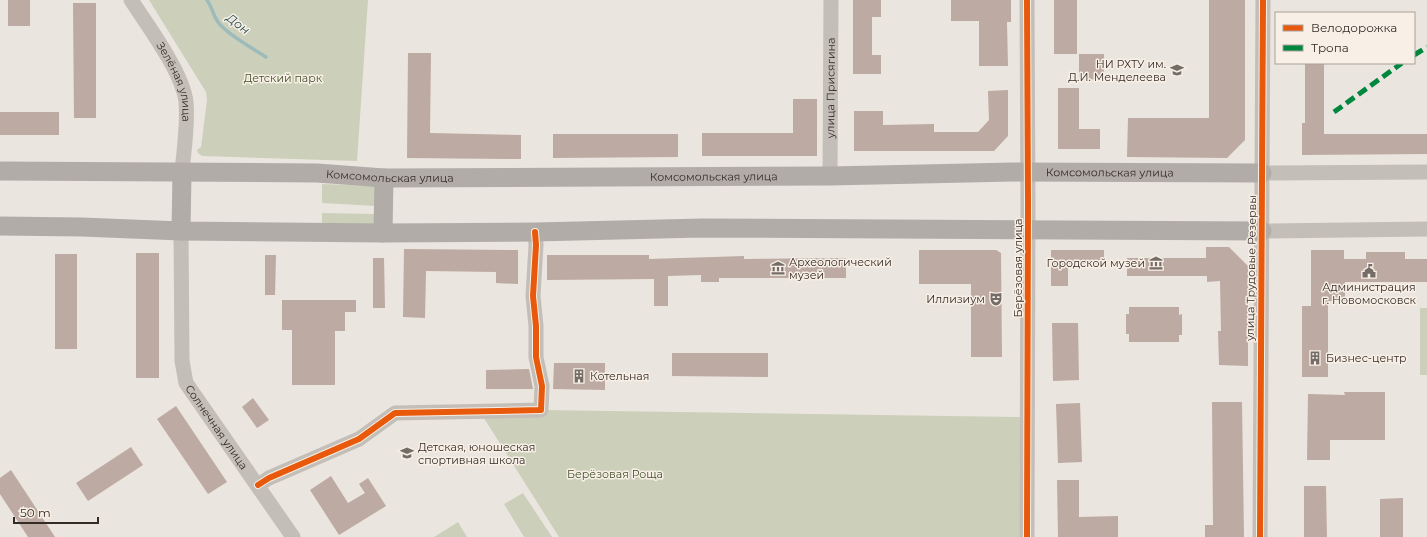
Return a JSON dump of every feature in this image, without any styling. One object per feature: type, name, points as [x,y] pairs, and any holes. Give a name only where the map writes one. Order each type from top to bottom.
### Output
[{"type":"main road","name":"Комсомольская улица","points":[[0,171],[317,173],[384,178],[830,176],[1028,172],[1262,173]]},
{"type":"main road","points":[[181,231],[182,172]]},
{"type":"main road","points":[[383,233],[384,178]]},
{"type":"main road","points":[[0,226],[82,227],[181,231],[383,233],[535,232],[702,228],[1262,231]]},
{"type":"street","name":"Зелёная улица","points":[[131,0],[166,55],[178,76],[184,92],[186,113],[182,172]]},
{"type":"street","name":"улица Присягина","points":[[830,0],[830,176]]},
{"type":"street","name":"Берёзовая улица","points":[[1026,0],[1028,172],[1027,537]]},
{"type":"street","name":"улица Трудовые Резервы","points":[[1260,537],[1263,0]]},
{"type":"street","name":"Комсомольская улица","points":[[1262,173],[1427,172]]},
{"type":"street","points":[[1262,231],[1427,230]]},
{"type":"street","name":"Солнечная улица","points":[[181,231],[182,361],[186,383],[293,537]]},
{"type":"street","points":[[258,485],[269,478],[358,439],[395,413],[541,410],[542,386],[536,357],[536,326],[533,296],[536,245],[535,232]]},
{"type":"green space","name":"Детский парк","points":[[149,0],[368,0],[357,161],[202,156],[198,153],[197,150],[201,147],[207,100],[206,92]]},
{"type":"green space","points":[[322,184],[373,186],[375,187],[376,206],[322,203]]},
{"type":"green space","points":[[322,213],[376,214],[376,224],[322,226]]},
{"type":"green space","points":[[1420,308],[1427,308],[1427,375],[1420,375]]},
{"type":"green space","name":"Берёзовая Роща","points":[[541,410],[1022,417],[1023,537],[559,537],[482,415]]},
{"type":"green space","points":[[523,493],[552,537],[524,537],[504,504]]},
{"type":"green space","points":[[458,522],[467,537],[434,537]]},
{"type":"building","points":[[8,0],[30,0],[30,26],[8,26]]},
{"type":"building","points":[[853,0],[881,0],[881,17],[872,17],[872,55],[881,55],[881,74],[853,74]]},
{"type":"building","points":[[951,0],[1011,0],[1011,22],[1007,22],[1008,66],[979,66],[979,21],[951,21]]},
{"type":"building","points":[[1054,0],[1077,0],[1077,54],[1054,54]]},
{"type":"building","points":[[1209,0],[1245,0],[1245,140],[1227,158],[1127,157],[1128,118],[1209,118]]},
{"type":"building","points":[[73,3],[96,3],[96,118],[74,118]]},
{"type":"building","points":[[408,53],[431,53],[430,133],[521,135],[521,159],[407,158]]},
{"type":"building","points":[[1079,54],[1104,54],[1104,79],[1079,80]]},
{"type":"building","points":[[1305,64],[1324,64],[1324,134],[1427,134],[1427,154],[1302,155],[1302,123],[1305,123]]},
{"type":"building","points":[[1058,88],[1079,88],[1079,129],[1100,129],[1100,149],[1058,149]]},
{"type":"building","points":[[1008,90],[1008,136],[994,151],[854,151],[854,111],[883,111],[883,125],[934,124],[934,132],[978,132],[989,120],[988,91]]},
{"type":"building","points":[[793,99],[817,99],[817,156],[702,156],[702,133],[793,133]]},
{"type":"building","points":[[0,112],[59,112],[59,135],[0,135]]},
{"type":"building","points":[[553,134],[678,134],[678,157],[553,158]]},
{"type":"building","points":[[1206,247],[1229,247],[1248,266],[1248,366],[1219,365],[1218,331],[1221,331],[1220,281],[1207,282],[1207,276],[1127,276],[1127,258],[1206,258]]},
{"type":"building","points":[[404,249],[518,250],[518,284],[496,283],[496,272],[426,271],[425,318],[403,317]]},
{"type":"building","points":[[919,250],[996,250],[1001,253],[1002,357],[971,357],[971,284],[919,284]]},
{"type":"building","points":[[1051,250],[1104,250],[1104,264],[1068,264],[1068,286],[1051,286]]},
{"type":"building","name":"Администрация г. Новомосковск","points":[[1311,250],[1344,250],[1344,259],[1366,259],[1366,252],[1405,252],[1405,259],[1427,259],[1427,282],[1345,282],[1345,301],[1328,301],[1328,377],[1302,377],[1302,306],[1311,306]]},
{"type":"building","points":[[136,253],[159,253],[159,378],[136,378]]},
{"type":"building","points":[[55,254],[77,254],[77,349],[55,349]]},
{"type":"building","points":[[265,255],[276,255],[275,295],[265,295]]},
{"type":"building","points":[[547,255],[649,255],[649,259],[744,256],[744,259],[846,258],[846,278],[719,278],[719,282],[701,282],[701,275],[668,276],[668,306],[654,306],[654,279],[547,280]]},
{"type":"building","points":[[373,258],[384,258],[385,308],[373,308]]},
{"type":"building","points":[[282,300],[356,300],[356,312],[345,312],[345,331],[335,331],[335,385],[292,385],[292,330],[282,330]]},
{"type":"building","points":[[1129,307],[1179,307],[1179,315],[1182,314],[1182,335],[1179,335],[1179,342],[1129,342],[1129,334],[1126,334],[1126,314],[1129,314]]},
{"type":"building","points":[[1052,323],[1078,323],[1079,380],[1053,381]]},
{"type":"building","points":[[672,353],[768,353],[768,377],[672,376]]},
{"type":"building","name":"Котельная","points":[[554,363],[605,363],[605,390],[553,389]]},
{"type":"building","points":[[529,369],[533,389],[486,389],[486,370]]},
{"type":"building","points":[[1344,392],[1385,392],[1385,440],[1330,440],[1330,460],[1307,460],[1308,394],[1345,395]]},
{"type":"building","points":[[253,398],[269,420],[257,428],[242,407]]},
{"type":"building","points":[[1212,402],[1242,402],[1244,537],[1205,537],[1205,525],[1213,525]]},
{"type":"building","points":[[1080,403],[1082,462],[1058,463],[1056,404]]},
{"type":"building","points":[[176,406],[227,482],[208,494],[157,419]]},
{"type":"building","points":[[131,447],[143,465],[88,501],[76,483]]},
{"type":"building","points":[[11,470],[55,537],[28,537],[0,494],[0,478]]},
{"type":"building","points":[[331,476],[348,503],[365,493],[359,484],[368,478],[386,506],[339,535],[310,490]]},
{"type":"building","points":[[1057,480],[1079,480],[1079,517],[1118,516],[1118,537],[1058,537]]},
{"type":"building","points":[[1304,486],[1326,486],[1327,537],[1304,537]]},
{"type":"building","points":[[1403,498],[1403,537],[1380,537],[1380,499]]},
{"type":"waterway","name":"Дон","points":[[207,0],[216,19],[222,27],[266,57]]},
{"type":"marked path","points":[[1415,54],[1427,47]]},
{"type":"marked path","points":[[1334,112],[1401,64]]},
{"type":"cycle path","points":[[1027,0],[1027,537]]},
{"type":"cycle path","points":[[1260,537],[1263,0]]},
{"type":"cycle path","points":[[258,485],[269,478],[359,439],[395,413],[541,410],[542,386],[536,357],[536,326],[533,296],[536,245],[535,232]]},
{"type":"place","name":"НИ РХТУ им. Д.И. Менделеева","points":[[1177,70]]},
{"type":"place","name":"Городской музей","points":[[1156,263]]},
{"type":"place","name":"Археологический музей","points":[[778,268]]},
{"type":"place","name":"Администрация г. Новомосковск","points":[[1369,271]]},
{"type":"place","name":"Иллизиум","points":[[996,299]]},
{"type":"place","name":"Бизнес-центр","points":[[1315,358]]},
{"type":"place","name":"Котельная","points":[[579,376]]},
{"type":"place","name":"Детская, юношеская спортивная школа","points":[[407,453]]}]
